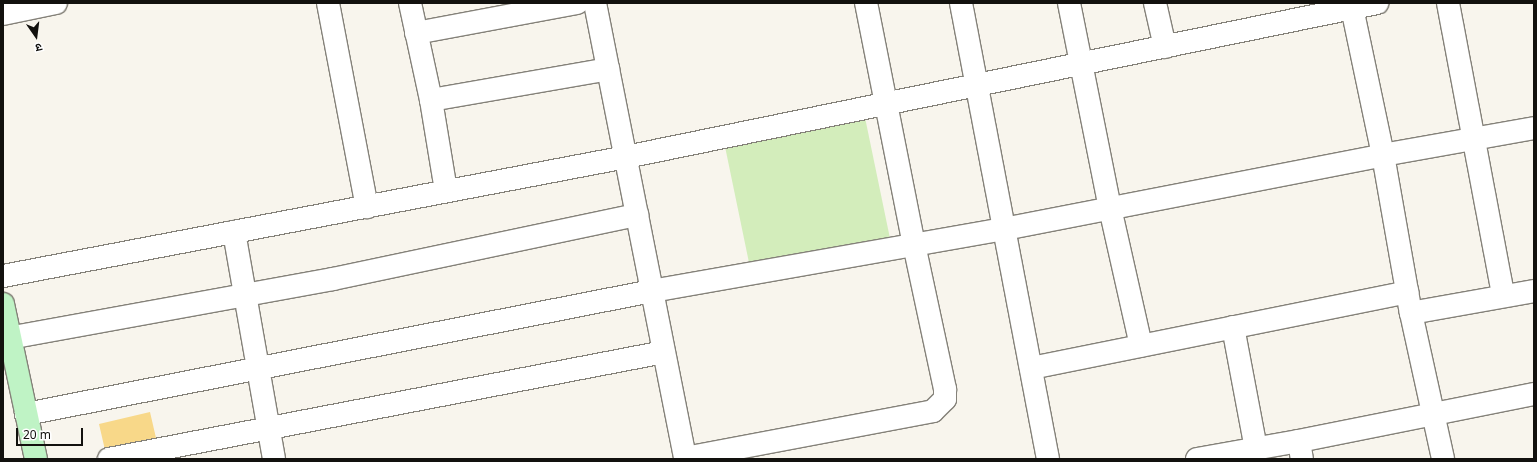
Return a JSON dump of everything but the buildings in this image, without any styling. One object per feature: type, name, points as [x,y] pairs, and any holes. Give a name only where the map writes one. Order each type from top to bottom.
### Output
[{"type":"main road","points":[[3,304],[7,338],[36,459]]},
{"type":"street","points":[[3,14],[56,3]]},
{"type":"street","points":[[328,3],[367,207]]},
{"type":"street","points":[[410,3],[431,100],[446,191]]},
{"type":"street","points":[[416,33],[577,3]]},
{"type":"street","points":[[595,3],[685,459],[933,411],[940,406],[945,399],[946,388],[914,245],[866,3]]},
{"type":"street","points":[[961,3],[1048,459]]},
{"type":"street","points":[[1069,3],[1110,208],[1141,346]]},
{"type":"street","points":[[1155,3],[1166,47]]},
{"type":"street","points":[[3,276],[626,156],[1166,47],[1351,6],[1377,3]]},
{"type":"street","points":[[1448,3],[1503,295]]},
{"type":"street","points":[[1351,6],[1384,155],[1409,303],[1443,459]]},
{"type":"street","points":[[431,100],[608,69]]},
{"type":"street","points":[[26,414],[652,291],[1004,229],[1384,155],[1534,128]]},
{"type":"street","points":[[7,338],[333,278],[637,215]]},
{"type":"street","points":[[234,232],[274,459]]},
{"type":"street","points":[[1031,368],[1233,328],[1409,303],[1534,291]]},
{"type":"street","points":[[1233,328],[1256,449]]},
{"type":"street","points":[[109,459],[664,352]]},
{"type":"street","points":[[1197,459],[1256,449],[1300,450],[1434,414],[1534,394]]},
{"type":"green space","points":[[862,103],[893,253],[753,282],[722,132]]}]
